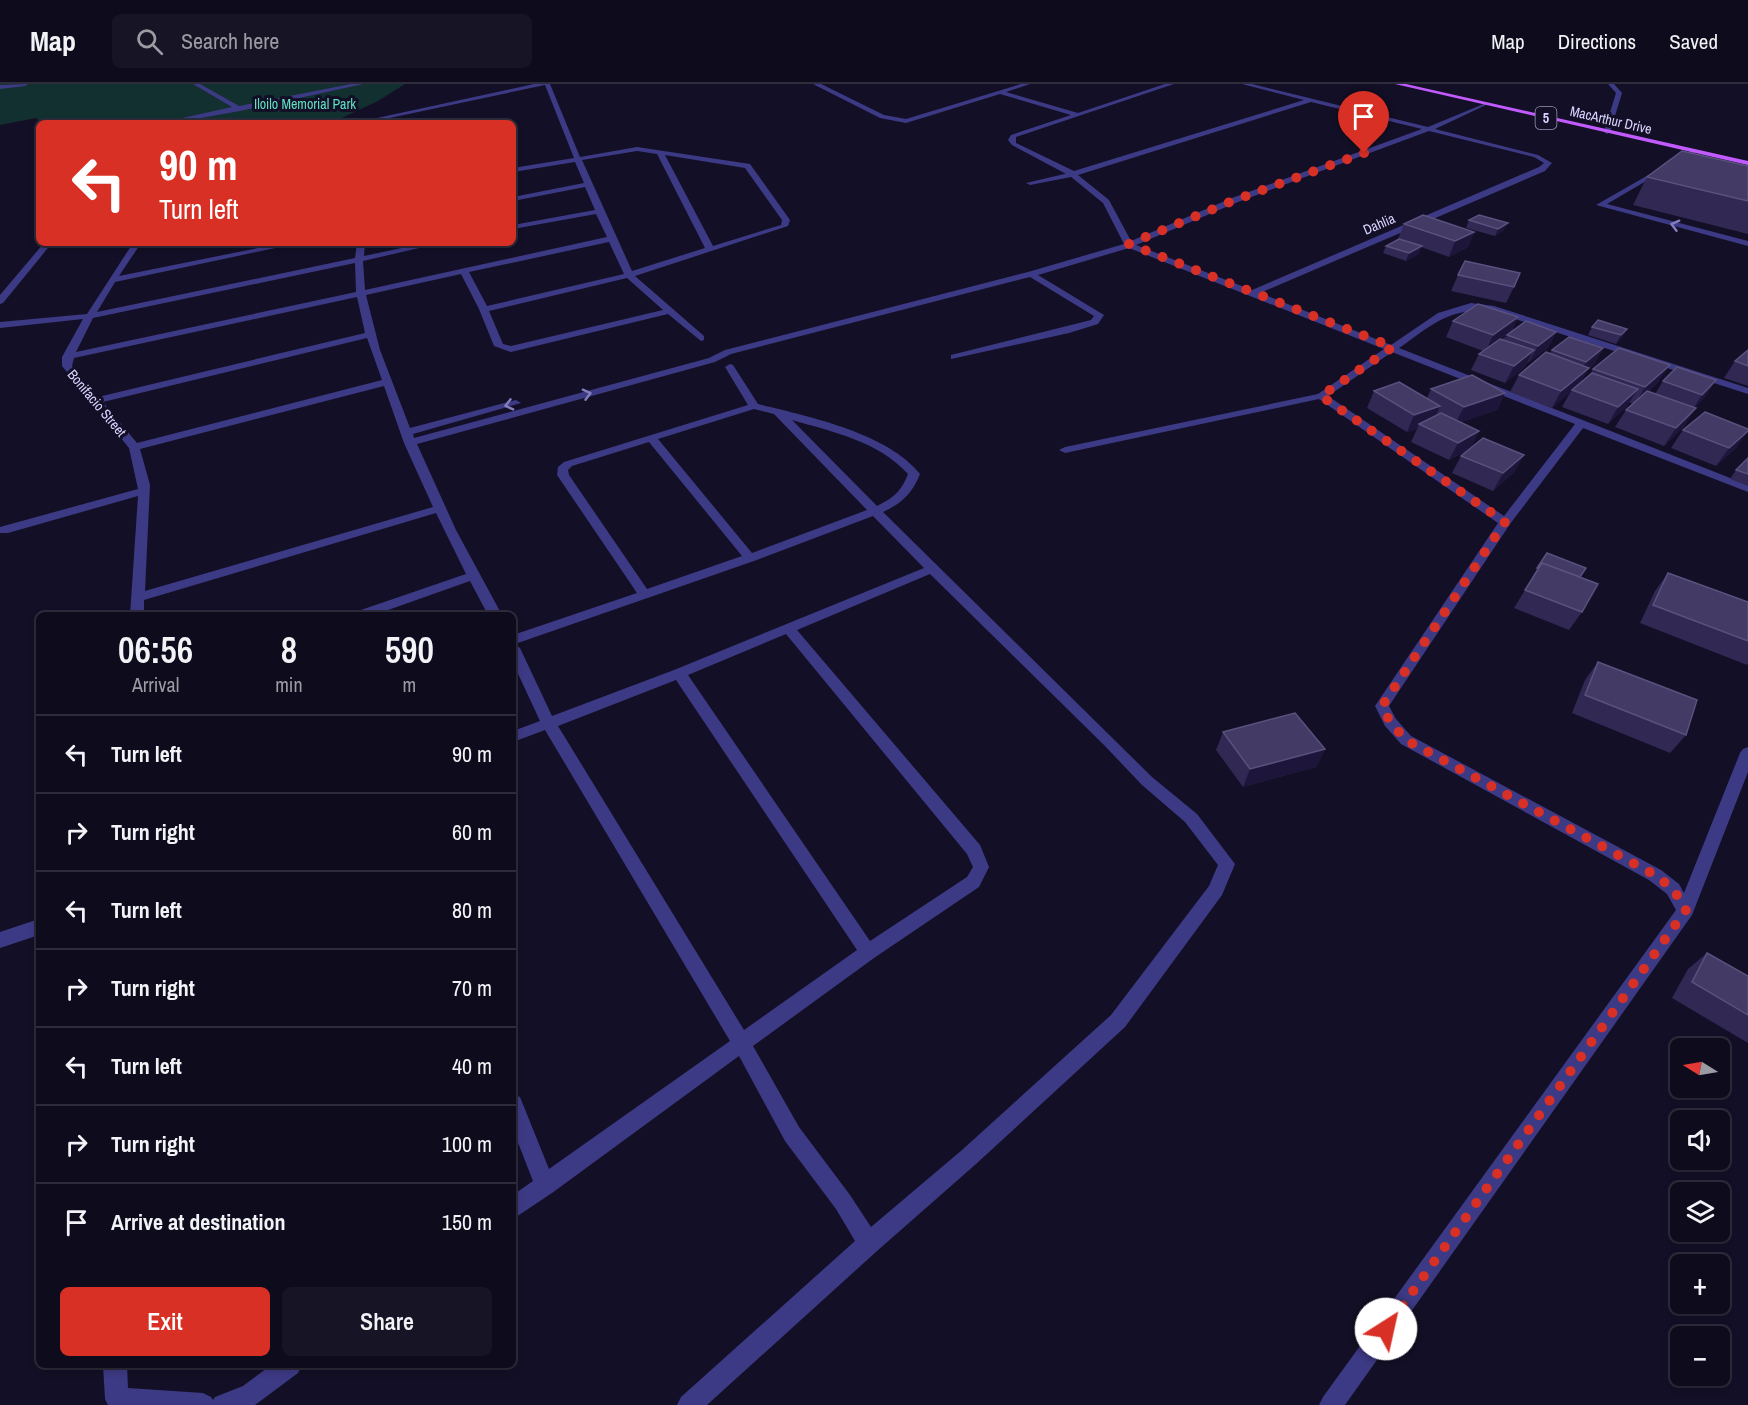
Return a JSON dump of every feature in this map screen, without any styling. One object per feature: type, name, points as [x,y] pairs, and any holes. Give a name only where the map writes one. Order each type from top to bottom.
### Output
[{"type":"main road","name":"MacArthur Drive","points":[[1398,84],[1748,163]]},
{"type":"street","points":[[0,87],[25,84]]},
{"type":"street","points":[[196,84],[253,116]]},
{"type":"street","points":[[178,120],[360,84]]},
{"type":"street","points":[[371,120],[545,84],[611,239],[629,274],[701,338]]},
{"type":"street","points":[[816,84],[882,117],[906,121],[1027,84]]},
{"type":"street","points":[[1171,84],[1013,136],[1011,140],[1014,144],[1073,174],[1106,202],[1129,244],[1748,489]]},
{"type":"street","points":[[1245,84],[1429,129]]},
{"type":"street","points":[[1607,132],[1619,93],[1611,84]]},
{"type":"street","points":[[1002,93],[1079,115]]},
{"type":"street","points":[[1030,183],[1073,174],[1309,101]]},
{"type":"street","points":[[407,438],[698,359],[1031,274],[1129,244],[1235,200],[1429,129],[1484,104]]},
{"type":"street","name":"Dahlia","points":[[1253,293],[1542,169],[1548,163],[1536,156],[1429,129]]},
{"type":"street","points":[[484,309],[629,274],[783,226],[786,220],[746,165],[637,148],[516,169]]},
{"type":"street","points":[[1694,151],[1600,205],[1748,244]]},
{"type":"street","points":[[660,153],[710,249]]},
{"type":"street","points":[[1676,161],[1686,164]]},
{"type":"street","points":[[1658,171],[1670,174]]},
{"type":"street","points":[[516,198],[588,184]]},
{"type":"street","points":[[516,227],[599,211]]},
{"type":"street","points":[[67,357],[611,239]]},
{"type":"street","points":[[0,301],[46,246]]},
{"type":"street","name":"Bonifacio Street","points":[[135,246],[90,316],[67,357],[67,366],[134,447],[144,485],[137,612]]},
{"type":"street","points":[[114,280],[280,246]]},
{"type":"street","points":[[360,246],[358,259],[360,292],[369,335],[407,438],[438,508],[493,612]]},
{"type":"street","points":[[0,326],[90,316],[422,246]]},
{"type":"street","points":[[464,272],[484,309],[498,346],[511,348],[669,311]]},
{"type":"street","points":[[954,357],[1095,322],[1099,315],[1031,274]]},
{"type":"street","points":[[1065,450],[1321,396],[1441,315],[1456,309],[1482,307],[1748,391]]},
{"type":"street","points":[[95,401],[369,335]]},
{"type":"street","points":[[730,367],[754,406]]},
{"type":"street","points":[[134,447],[387,382]]},
{"type":"street","points":[[1321,396],[1505,522]]},
{"type":"street","points":[[516,639],[645,595],[750,558],[875,511],[898,500],[909,487],[914,474],[908,466],[871,442],[754,406],[568,464],[562,469],[563,475],[645,595]]},
{"type":"street","points":[[689,1405],[1118,1021],[1216,890],[1227,864],[1191,818],[1147,781],[932,569],[778,412]]},
{"type":"street","points":[[1582,422],[1505,522],[1382,706],[1390,722],[1406,740],[1655,875],[1673,889],[1686,910]]},
{"type":"street","points":[[651,438],[750,558]]},
{"type":"street","points":[[0,544],[2,526],[144,491]]},
{"type":"street","points":[[139,597],[438,508]]},
{"type":"street","points":[[516,736],[679,673],[932,569]]},
{"type":"street","points":[[369,612],[473,576]]},
{"type":"street","points":[[516,1206],[868,952],[973,882],[981,867],[974,850],[788,628]]},
{"type":"street","points":[[516,654],[548,722],[742,1044],[792,1134],[843,1202],[869,1243]]},
{"type":"street","points":[[679,673],[868,952]]},
{"type":"street","points":[[1331,1405],[1686,910],[1748,753]]},
{"type":"street","points":[[0,940],[36,928]]},
{"type":"street","points":[[516,1112],[545,1186]]},
{"type":"street","points":[[115,1368],[117,1399],[203,1405]]},
{"type":"street","points":[[223,1405],[250,1395],[286,1368]]},
{"type":"green space","name":"Iloilo Memorial Park","points":[[0,84],[405,84],[378,101],[337,120],[38,120],[36,118],[0,125]]},
{"type":"building","points":[[1682,151],[1748,166],[1748,201],[1647,177]]},
{"type":"building","points":[[1423,215],[1474,232],[1455,241],[1404,224]]},
{"type":"building","points":[[1479,215],[1508,223],[1498,229],[1469,220]]},
{"type":"building","points":[[1399,239],[1422,246],[1409,253],[1386,246]]},
{"type":"building","points":[[1465,261],[1520,273],[1514,287],[1458,275]]},
{"type":"building","points":[[1478,304],[1518,317],[1493,335],[1453,321]]},
{"type":"building","points":[[1598,320],[1627,329],[1621,335],[1592,327]]},
{"type":"building","points":[[1526,321],[1556,332],[1538,346],[1507,335]]},
{"type":"building","points":[[1569,337],[1603,348],[1586,362],[1552,350]]},
{"type":"building","points":[[1500,339],[1534,350],[1514,366],[1479,354]]},
{"type":"building","points":[[1619,348],[1670,365],[1645,387],[1593,369]]},
{"type":"building","points":[[1748,350],[1748,366],[1735,361]]},
{"type":"building","points":[[1546,352],[1589,368],[1561,391],[1519,375]]},
{"type":"building","points":[[1677,367],[1716,380],[1702,395],[1663,381]]},
{"type":"building","points":[[1592,373],[1638,389],[1618,407],[1572,390]]},
{"type":"building","points":[[1472,375],[1505,393],[1464,407],[1431,389]]},
{"type":"building","points":[[1399,382],[1440,406],[1414,415],[1374,391]]},
{"type":"building","points":[[1647,391],[1696,408],[1676,428],[1626,410]]},
{"type":"building","points":[[1705,412],[1748,429],[1748,431],[1729,448],[1683,430]]},
{"type":"building","points":[[1441,413],[1479,431],[1458,443],[1419,424]]},
{"type":"building","points":[[1483,438],[1524,455],[1503,473],[1461,456]]},
{"type":"building","points":[[1748,458],[1748,474],[1736,470]]},
{"type":"building","points":[[1547,553],[1586,568],[1580,577],[1542,563],[1537,568]]},
{"type":"building","points":[[1542,563],[1598,584],[1582,612],[1525,590]]},
{"type":"building","points":[[1668,573],[1748,602],[1748,641],[1653,605]]},
{"type":"building","points":[[1598,662],[1697,700],[1686,735],[1585,695]]},
{"type":"building","points":[[1295,713],[1325,749],[1250,769],[1223,732]]},
{"type":"building","points":[[1707,953],[1748,976],[1748,1015],[1692,982]]},
{"type":"route","points":[[1364,153],[1235,200],[1129,244],[1393,347],[1321,396],[1505,522],[1382,706],[1390,722],[1406,740],[1655,875],[1673,889],[1686,910],[1386,1329]]}]
